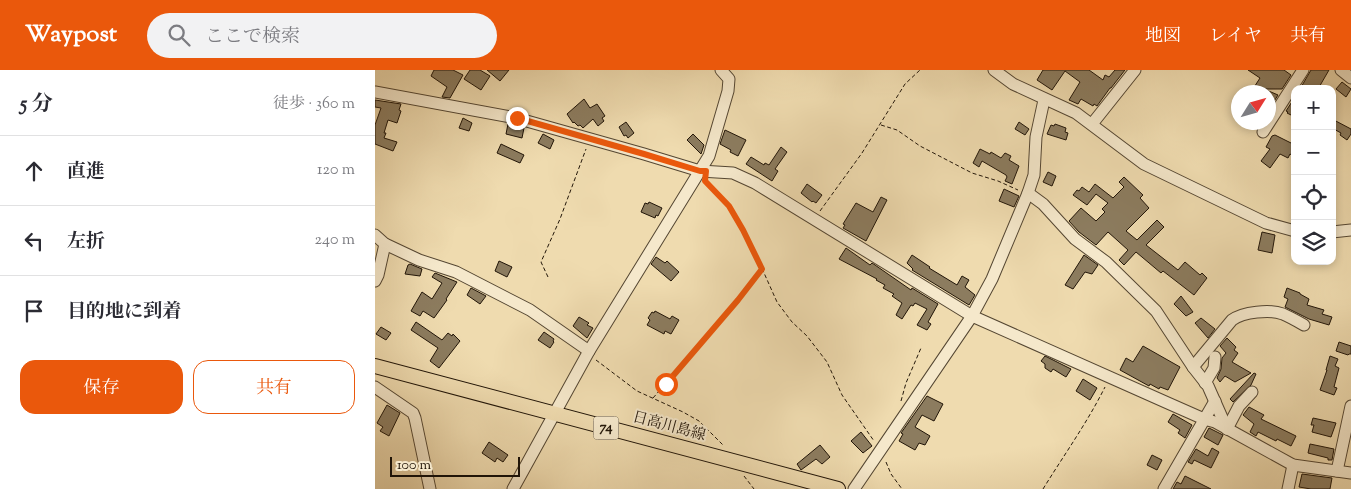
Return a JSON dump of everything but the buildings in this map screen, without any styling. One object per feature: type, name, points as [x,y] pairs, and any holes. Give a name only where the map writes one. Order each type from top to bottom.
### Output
[{"type":"main road","name":"日高川島線","points":[[375,366],[838,489]]},
{"type":"street","points":[[513,489],[588,352],[703,171],[728,91],[729,79],[721,70]]},
{"type":"street","points":[[994,70],[1013,84],[1076,113],[1144,164],[1266,223],[1291,230]]},
{"type":"street","points":[[1092,124],[1135,70]]},
{"type":"street","points":[[1263,132],[1303,70]]},
{"type":"street","points":[[1341,70],[1351,78]]},
{"type":"street","points":[[375,92],[517,118],[703,171],[733,173],[755,183],[972,316],[1109,378],[1215,422],[1293,465],[1351,474]]},
{"type":"street","points":[[854,489],[972,316],[992,279],[1034,175],[1036,137],[1045,100]]},
{"type":"street","points":[[1028,193],[1043,204],[1075,239],[1106,262],[1156,311],[1205,383],[1227,429]]},
{"type":"street","points":[[1336,232],[1351,230]]},
{"type":"street","points":[[375,235],[385,244],[419,260],[456,272],[531,310],[588,352]]},
{"type":"street","points":[[375,281],[385,244]]},
{"type":"street","points":[[1193,367],[1232,320],[1240,314],[1281,313],[1304,325]]},
{"type":"street","points":[[1205,383],[1213,368],[1215,357]]},
{"type":"street","points":[[375,387],[413,413],[430,489]]},
{"type":"street","points":[[1227,429],[1239,406],[1252,392]]},
{"type":"street","points":[[1165,489],[1215,401]]},
{"type":"street","points":[[1337,471],[1351,406]]},
{"type":"street","points":[[1288,489],[1293,465]]},
{"type":"path","points":[[814,220],[862,153],[905,84],[920,70]]},
{"type":"path","points":[[880,124],[897,130],[920,146],[973,173],[1028,193]]},
{"type":"path","points":[[548,277],[541,262],[590,139]]},
{"type":"path","points":[[703,171],[705,181],[729,206],[743,230],[777,302],[827,362],[842,395],[880,450],[891,474],[902,489]]},
{"type":"path","points":[[653,398],[738,300],[762,269]]},
{"type":"path","points":[[900,405],[906,383],[921,348]]},
{"type":"path","points":[[588,352],[637,391],[699,421],[723,444],[729,460]]},
{"type":"path","points":[[1043,489],[1065,453],[1083,429],[1109,378]]},
{"type":"route","points":[[517,118],[700,171],[706,171],[705,181],[729,206],[743,230],[762,269],[666,384]]}]
